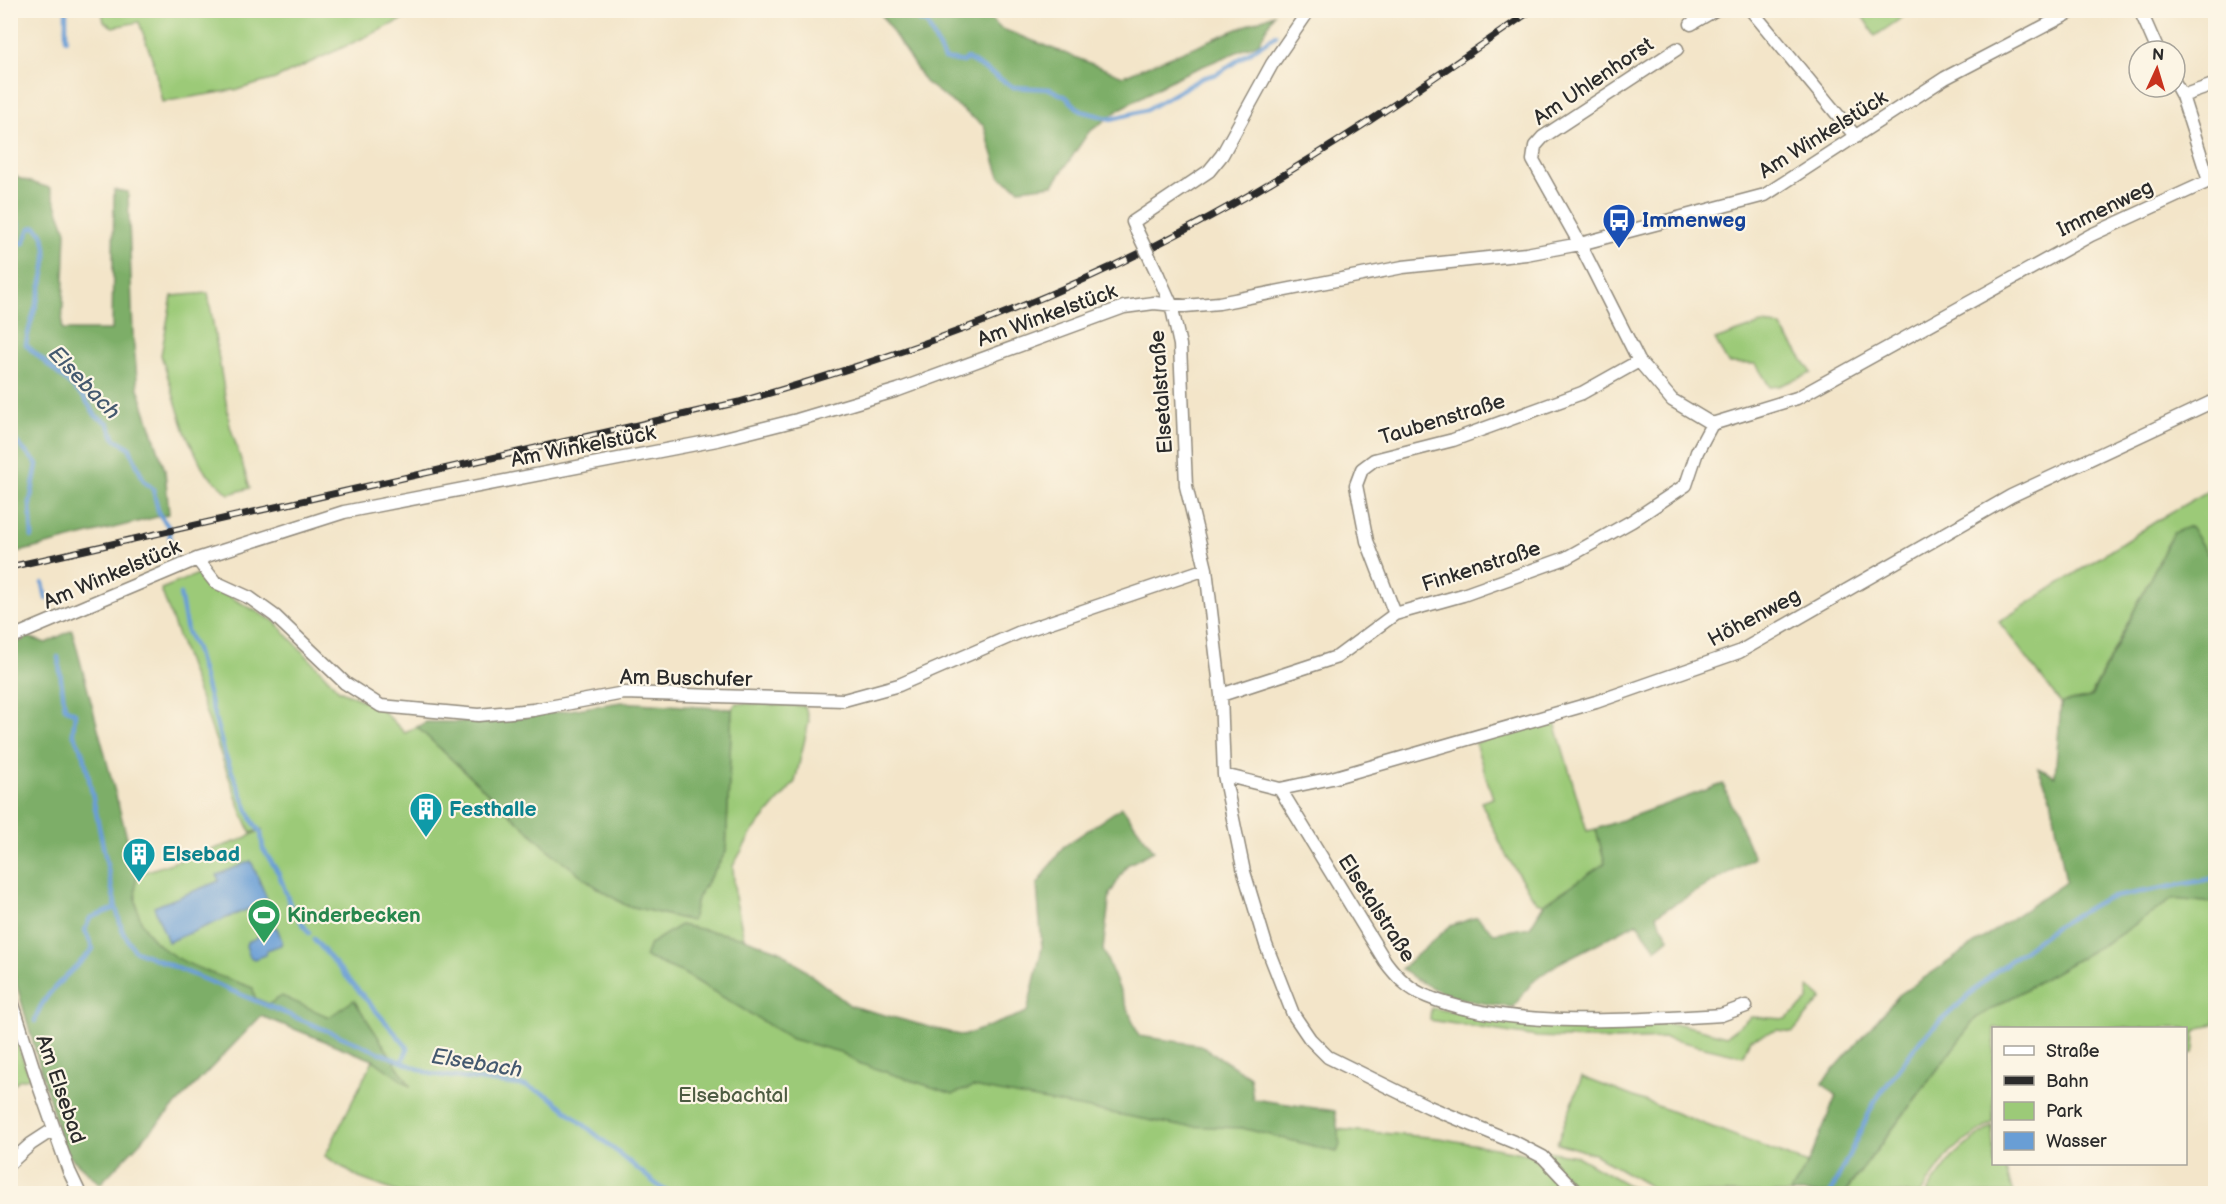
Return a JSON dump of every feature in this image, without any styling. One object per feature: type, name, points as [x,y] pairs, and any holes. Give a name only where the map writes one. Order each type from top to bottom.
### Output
[{"type":"street","name":"Elsetalstraße","points":[[1309,10],[1272,64],[1222,155],[1209,171],[1135,226],[1171,304],[1180,345],[1186,486],[1206,569],[1221,695],[1224,775],[1244,872],[1266,945],[1293,1014],[1310,1039],[1328,1057],[1429,1107],[1516,1143],[1543,1157],[1578,1194]]},
{"type":"street","points":[[1691,24],[1715,10]]},
{"type":"street","points":[[1751,10],[1856,137]]},
{"type":"street","name":"Am Winkelstück","points":[[10,638],[197,560],[344,512],[570,470],[717,440],[797,420],[898,390],[1124,307],[1154,303],[1198,306],[1393,269],[1526,254],[1580,244],[1765,195],[1945,78],[2075,10]]},
{"type":"street","points":[[2140,10],[2153,39]]},
{"type":"street","name":"Am Uhlenhorst","points":[[1580,244],[1533,160],[1535,146],[1543,137],[1677,49]]},
{"type":"street","points":[[2187,94],[2216,84]]},
{"type":"street","name":"Immenweg","points":[[1712,424],[1797,398],[2091,235],[2212,180],[2183,99]]},
{"type":"street","points":[[1580,244],[1640,361],[1672,400],[1712,424]]},
{"type":"street","name":"Taubenstraße","points":[[1395,614],[1367,541],[1356,485],[1362,470],[1374,460],[1453,440],[1582,393],[1640,361]]},
{"type":"street","name":"Höhenweg","points":[[1280,789],[1332,778],[1596,702],[1739,652],[2011,496],[2216,400]]},
{"type":"street","name":"Finkenstraße","points":[[1221,695],[1337,657],[1395,614],[1464,595],[1566,558],[1632,521],[1686,485],[1697,452],[1712,424]]},
{"type":"street","name":"Am Buschufer","points":[[197,560],[215,582],[250,598],[275,616],[345,683],[381,706],[478,715],[533,710],[624,693],[844,700],[899,685],[1018,633],[1206,569]]},
{"type":"street","points":[[1224,775],[1280,789]]},
{"type":"street","name":"Elsetalstraße","points":[[1280,789],[1385,961],[1397,977],[1425,996],[1449,1004],[1542,1020],[1721,1015],[1746,1006]]},
{"type":"street","name":"Am Elsebad","points":[[10,995],[54,1129],[80,1194]]},
{"type":"street","points":[[10,1163],[54,1129]]},
{"type":"green space","points":[[102,10],[421,11],[275,79],[240,89],[162,102],[153,61],[139,22],[113,27],[104,22]]},
{"type":"green space","points":[[879,11],[983,11],[1000,28],[1123,76],[1274,14],[1259,43],[1179,76],[1120,109],[1088,133],[1053,185],[1019,189],[1000,177],[984,126],[925,82]]},
{"type":"green space","points":[[1859,11],[1901,11],[1903,17],[1875,36]]},
{"type":"green space","points":[[10,170],[18,178],[50,188],[66,231],[62,330],[112,330],[114,190],[128,192],[133,335],[138,388],[165,470],[169,514],[11,554]]},
{"type":"green space","points":[[208,293],[230,426],[250,488],[229,494],[205,472],[185,432],[161,355],[172,296]]},
{"type":"green space","points":[[1761,324],[1780,326],[1812,373],[1779,386],[1770,387],[1756,364],[1728,363],[1715,340]]},
{"type":"green space","points":[[2215,487],[2215,550],[2207,555],[2173,533],[2090,697],[2061,703],[1999,622],[2166,515]]},
{"type":"green space","points":[[2190,526],[2207,554],[2215,550],[2215,903],[2173,899],[2116,937],[1976,1018],[1844,1193],[1790,1193],[1808,1164],[1836,1096],[1822,1083],[1899,995],[2066,882],[2051,797],[2038,768],[2055,776],[2061,703],[2091,697],[2173,533]]},
{"type":"green space","name":"Elsebachtal","points":[[198,574],[232,598],[274,621],[339,690],[380,708],[405,733],[417,727],[551,852],[592,884],[625,905],[692,920],[697,898],[726,852],[732,709],[736,703],[805,706],[809,721],[795,782],[753,831],[733,866],[735,897],[744,938],[680,925],[880,1058],[1324,1128],[1439,1138],[1528,1154],[1575,1193],[400,1193],[359,1178],[325,1156],[373,1060],[388,1053],[265,1015],[125,954],[126,878],[241,840],[263,829],[251,833],[242,813],[161,589]]},
{"type":"green space","points":[[72,630],[137,875],[136,901],[142,923],[153,939],[169,953],[188,964],[253,988],[255,998],[269,1004],[282,996],[329,1017],[354,1000],[411,1087],[373,1060],[261,1016],[100,1184],[64,1151],[11,965],[11,646],[28,637],[46,643]]},
{"type":"green space","points":[[621,702],[732,709],[726,852],[697,898],[692,921],[625,905],[592,884],[551,852],[417,727],[426,722],[494,722]]},
{"type":"green space","points":[[1554,719],[1587,831],[1596,829],[1605,863],[1544,904],[1536,902],[1506,855],[1481,802],[1493,798],[1475,743]]},
{"type":"green space","points":[[1723,784],[1754,858],[1656,915],[1669,938],[1656,949],[1637,923],[1559,963],[1534,980],[1513,1007],[1454,997],[1428,986],[1401,969],[1450,926],[1477,917],[1494,933],[1530,927],[1544,904],[1605,863],[1596,829]]},
{"type":"green space","points":[[1122,807],[1154,851],[1127,865],[1110,894],[1103,950],[1139,1036],[1200,1045],[1250,1077],[1253,1099],[1335,1111],[1340,1145],[1337,1152],[1242,1128],[1180,1126],[973,1087],[953,1094],[861,1064],[840,1052],[792,1039],[683,973],[645,957],[650,944],[680,925],[744,938],[780,951],[851,1006],[963,1036],[1027,1012],[1042,948],[1037,885],[1063,847]]},
{"type":"green space","points":[[2173,899],[2215,903],[2215,1023],[2195,1032],[2194,1053],[2187,1055],[2187,1027],[1992,1027],[1992,1123],[1951,1151],[1921,1193],[1844,1194],[1976,1018],[2116,937]]},
{"type":"green space","points":[[1809,987],[1822,998],[1793,1032],[1777,1030],[1750,1039],[1743,1056],[1665,1038],[1617,1040],[1537,1037],[1430,1020],[1431,1008],[1540,1026],[1680,1024],[1726,1036],[1751,1017],[1786,1019],[1808,1001]]},
{"type":"green space","points":[[10,1025],[30,1078],[19,1080],[11,1087]]},
{"type":"green space","points":[[1582,1077],[1808,1164],[1795,1193],[1661,1193],[1594,1154],[1557,1143]]},
{"type":"green space","points":[[1992,1126],[1992,1165],[2004,1165],[2013,1193],[1926,1193],[1955,1154]]},
{"type":"green space","points":[[1540,1150],[1577,1156],[1642,1193],[1582,1193]]},
{"type":"water","points":[[251,861],[268,901],[168,942],[154,907],[219,881],[217,875]]},
{"type":"water","name":"Kinderbecken","points":[[273,927],[277,928],[282,941],[281,945],[267,950],[265,955],[254,959],[250,957],[247,942],[257,938],[260,932]]},
{"type":"waterway","points":[[66,10],[66,40]]},
{"type":"waterway","points":[[913,10],[920,21],[927,23],[944,59],[964,62],[967,58],[1013,87],[1050,89],[1066,97],[1081,111],[1111,119],[1146,110],[1202,78],[1217,74],[1276,35]]},
{"type":"waterway","name":"Elsebach","points":[[10,205],[19,226],[11,245],[24,243],[30,228],[36,227],[43,237],[46,250],[42,283],[26,345],[83,396],[96,416],[108,423],[115,439],[129,447],[144,481],[153,489],[159,514],[168,526],[173,555]]},
{"type":"waterway","points":[[10,435],[37,464],[30,503],[32,537]]},
{"type":"waterway","points":[[43,583],[46,599]]},
{"type":"waterway","name":"Elsebach","points":[[180,594],[187,631],[196,649],[225,755],[252,820],[261,833],[263,849],[279,874],[291,907],[309,933]]},
{"type":"waterway","points":[[58,657],[65,708],[75,713],[73,733],[84,755],[116,908],[122,930],[134,950],[431,1074],[526,1086],[549,1096],[661,1188],[673,1194]]},
{"type":"waterway","points":[[1830,1194],[1875,1101],[1921,1039],[1991,975],[2055,927],[2104,899],[2216,878]]},
{"type":"waterway","points":[[35,1021],[38,1011],[51,991],[93,949],[85,930],[90,918],[116,908]]},
{"type":"waterway","name":"Elsebach","points":[[314,939],[408,1048],[402,1062]]},
{"type":"railway","points":[[10,567],[739,402],[854,367],[967,328],[1078,282],[1232,205],[1320,153],[1532,10]]},
{"type":"place","name":"Immenweg","points":[[1619,249]]},
{"type":"place","name":"Festhalle","points":[[426,838]]},
{"type":"place","name":"Elsebad","points":[[139,883]]},
{"type":"place","name":"Kinderbecken","points":[[264,944]]}]
